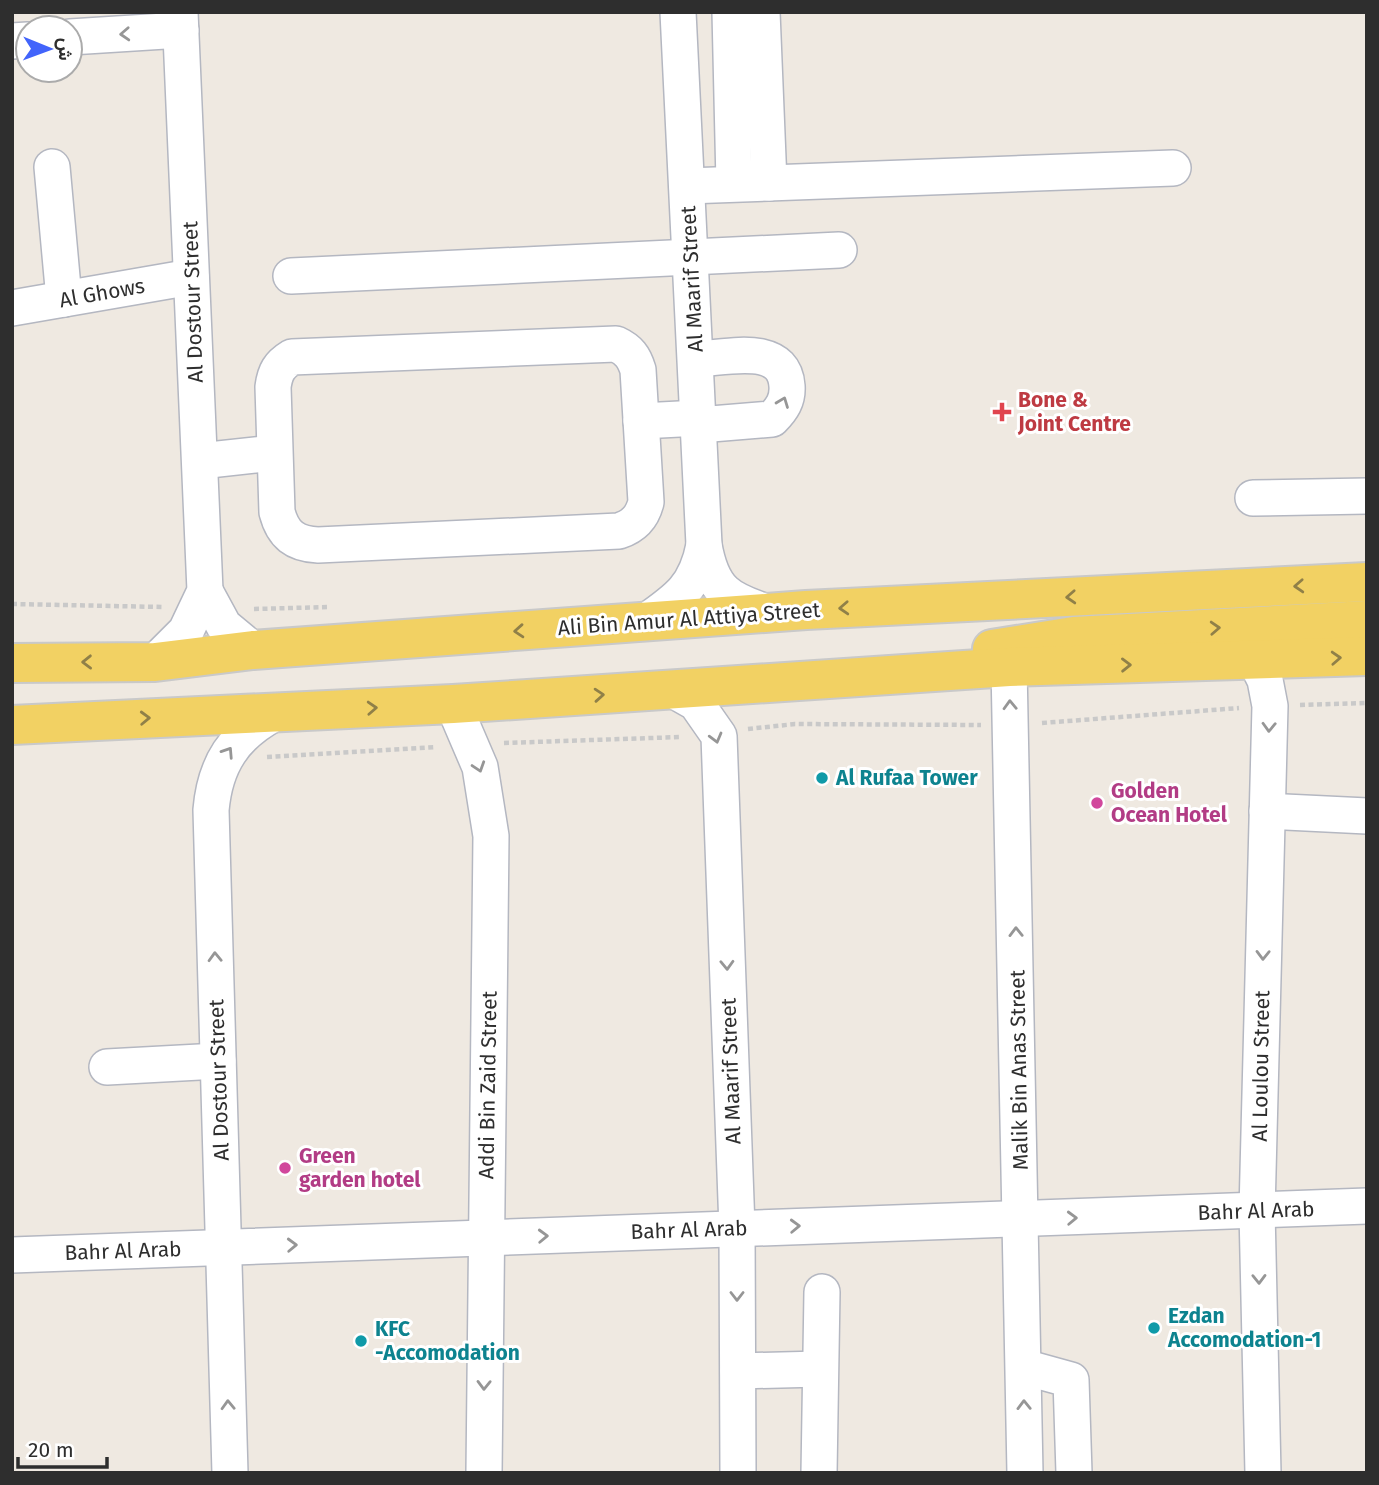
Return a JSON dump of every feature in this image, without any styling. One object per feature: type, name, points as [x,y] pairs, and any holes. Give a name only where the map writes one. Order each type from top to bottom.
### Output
[{"type":"main road","name":"Ali Bin Amur Al Attiya Street","points":[[12,663],[155,662],[253,650],[772,613],[1367,582]]},
{"type":"main road","points":[[917,673],[990,649],[1074,636],[1367,620]]},
{"type":"main road","points":[[12,725],[453,704],[1009,667],[1256,662],[1367,656]]},
{"type":"street","name":"Al Maarif Street","points":[[678,12],[708,566],[717,584],[731,599],[772,613]]},
{"type":"street","points":[[730,12],[734,183]]},
{"type":"street","points":[[762,12],[769,183]]},
{"type":"street","points":[[84,35],[180,21]]},
{"type":"street","name":"Al Dostour Street","points":[[180,21],[200,461],[202,600],[224,626],[253,650]]},
{"type":"street","points":[[52,167],[64,299]]},
{"type":"street","points":[[687,186],[1173,168]]},
{"type":"street","points":[[291,276],[838,250]]},
{"type":"street","name":"Al Ghows","points":[[12,308],[191,277]]},
{"type":"street","points":[[616,344],[627,349],[634,359],[641,421],[646,502],[638,521],[619,531],[304,544],[290,538],[281,526],[274,453],[274,374],[281,364],[292,357],[616,344]]},
{"type":"street","points":[[638,382],[697,367],[767,356],[779,363],[786,378],[787,396],[780,412],[772,419],[641,421]]},
{"type":"street","points":[[200,461],[274,453]]},
{"type":"street","points":[[1254,498],[1367,496]]},
{"type":"street","name":"Al Maarif Street","points":[[645,622],[692,584],[701,565],[705,545]]},
{"type":"street","points":[[155,662],[186,631],[202,600]]},
{"type":"street","name":"Al Loulou Street","points":[[1256,662],[1265,680],[1270,706],[1257,1211],[1263,1473]]},
{"type":"street","name":"Malik Bin Anas Street","points":[[1009,667],[1025,1473]]},
{"type":"street","name":"Al Maarif Street","points":[[673,690],[696,703],[719,736],[737,1228],[738,1473]]},
{"type":"street","name":"Addi Bin Zaid Street","points":[[453,704],[480,767],[491,836],[484,1473]]},
{"type":"street","name":"Al Dostour Street","points":[[230,1473],[213,786],[222,762],[235,741],[253,725],[275,713]]},
{"type":"street","points":[[1267,811],[1367,816]]},
{"type":"street","points":[[107,1067],[218,1060]]},
{"type":"street","name":"Bahr Al Arab","points":[[12,1255],[1367,1206]]},
{"type":"street","points":[[819,1473],[822,1292]]},
{"type":"street","points":[[1024,1367],[1071,1380],[1074,1473]]},
{"type":"street","points":[[738,1371],[820,1369]]},
{"type":"path","points":[[12,604],[202,600]]},
{"type":"place","name":"Bone & Joint Centre","points":[[1002,412]]},
{"type":"place","name":"Al Rufaa Tower","points":[[822,778]]},
{"type":"place","name":"Golden Ocean Hotel","points":[[1097,803]]},
{"type":"place","name":"Green garden hotel","points":[[285,1168]]},
{"type":"place","name":"Ezdan Accomodation-1","points":[[1154,1328]]},
{"type":"place","name":"KFC -Accomodation","points":[[361,1341]]}]
